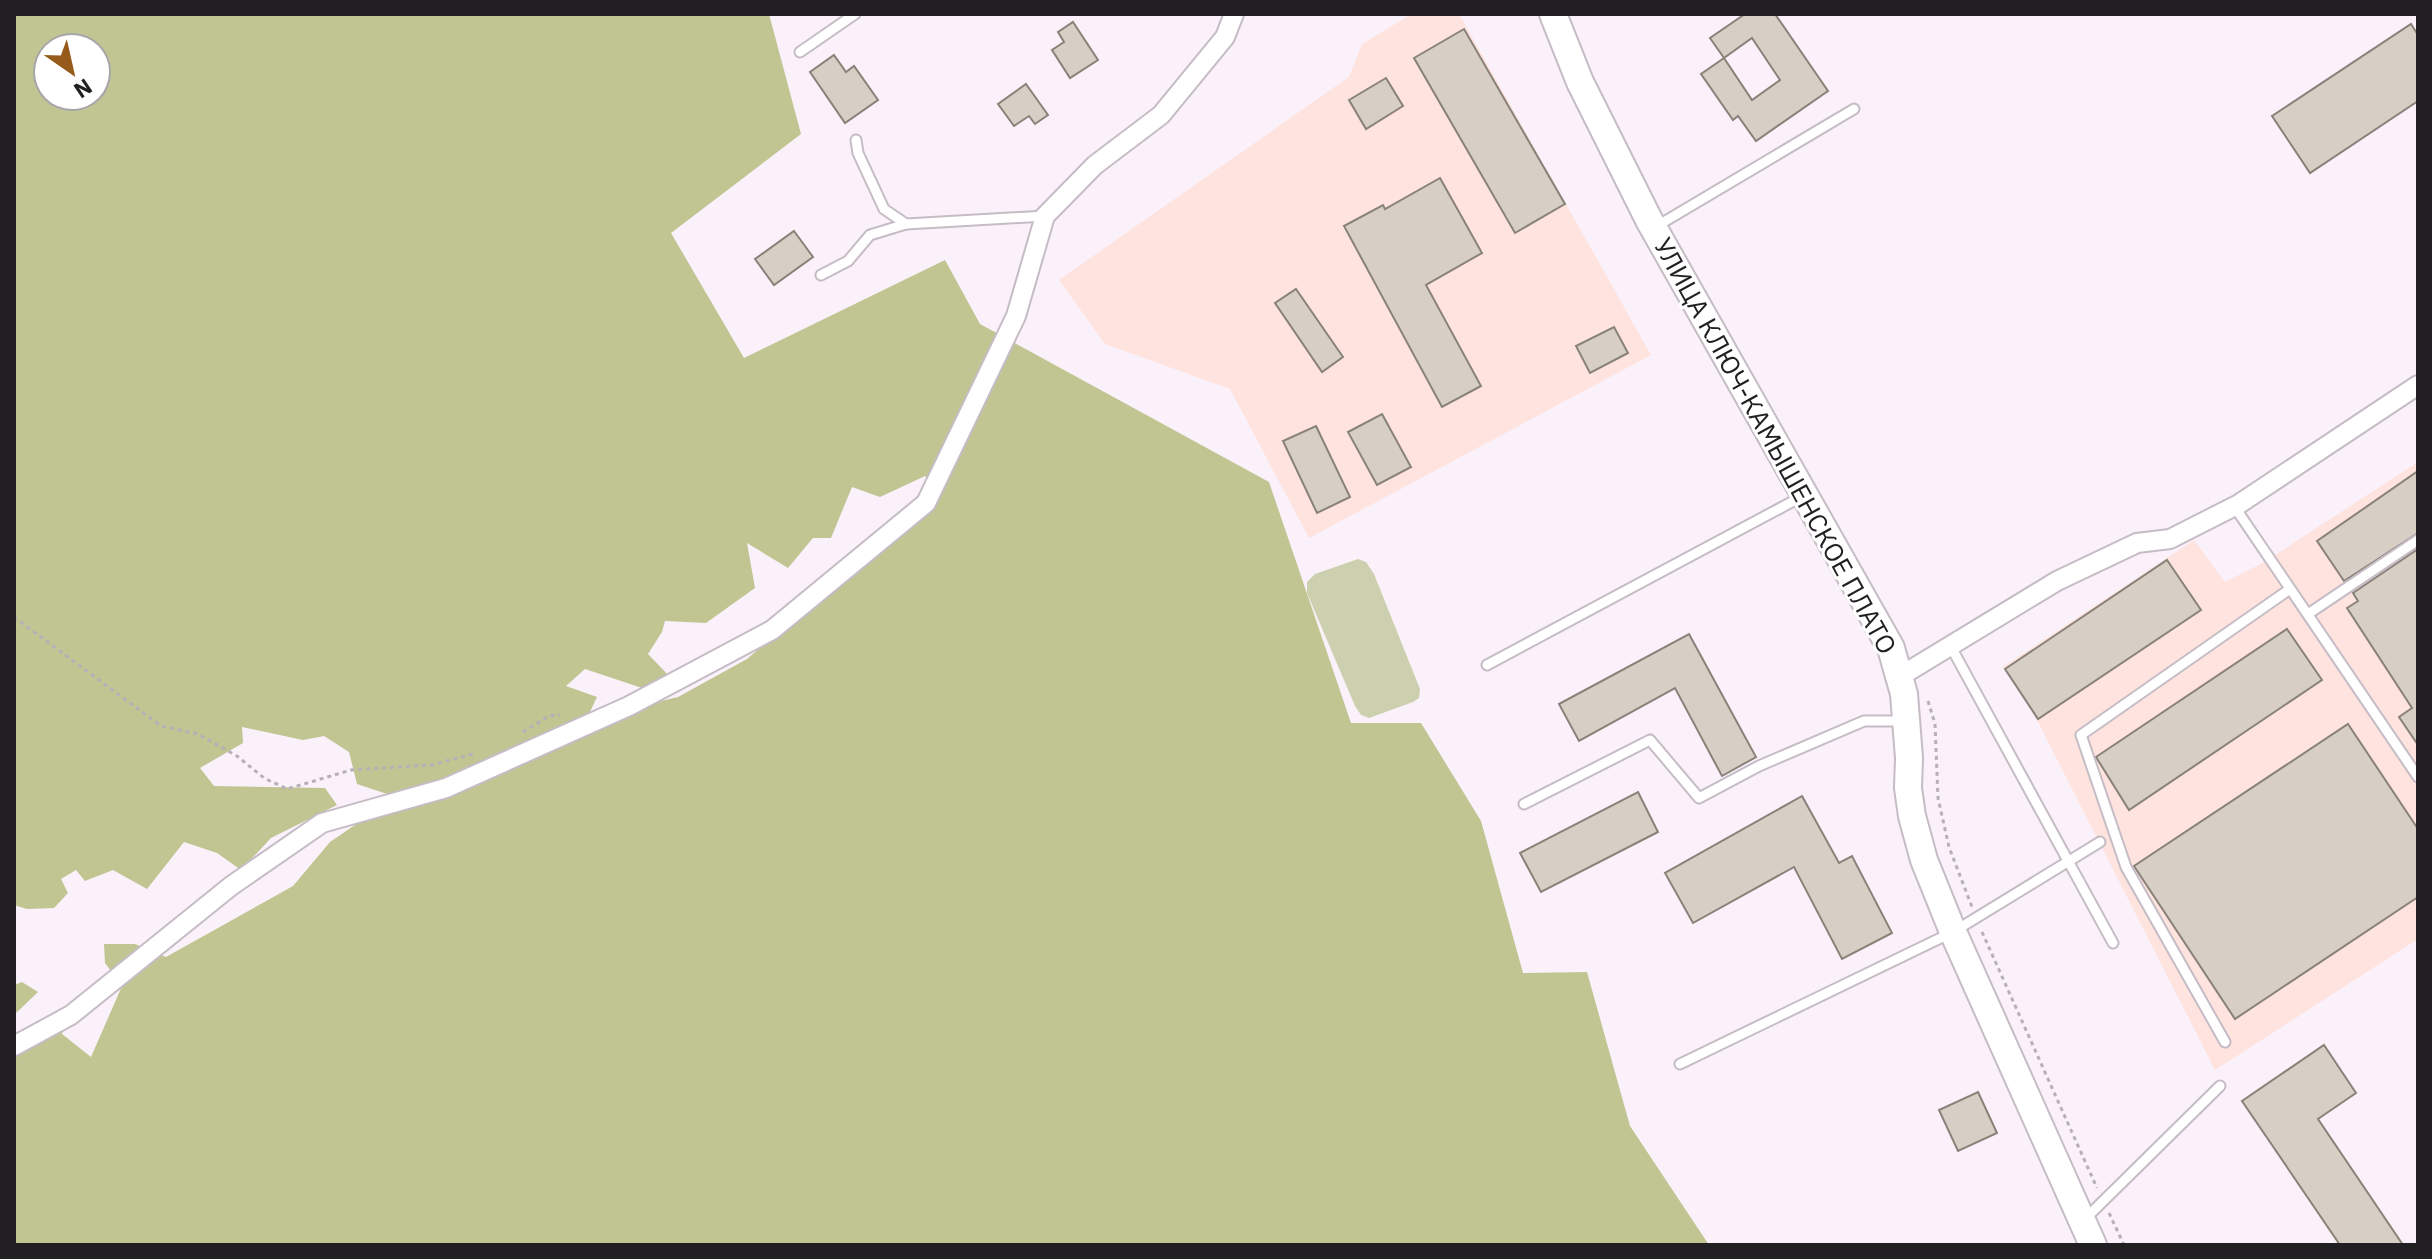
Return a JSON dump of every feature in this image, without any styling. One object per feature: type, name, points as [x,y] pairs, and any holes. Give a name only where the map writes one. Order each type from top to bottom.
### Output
[{"type":"main road","name":"УЛИЦА КЛЮЧ-КАМЫШЕНСКОЕ ПЛАТО","points":[[1553,14],[1580,82],[1654,228],[1891,648],[1907,721],[1908,788],[1912,816],[1924,860],[1953,932],[2088,1233]]},
{"type":"street","points":[[14,1046],[71,1015],[231,886],[322,823],[446,788],[629,706],[772,630],[926,503],[1016,316],[1045,216],[1095,165],[1161,115],[1225,37],[1234,14]]},
{"type":"street","points":[[1899,677],[2057,581],[2137,543],[2170,539],[2234,506],[2418,385]]},
{"type":"lane","points":[[800,52],[855,14]]},
{"type":"lane","points":[[1654,228],[1854,109]]},
{"type":"lane","points":[[856,140],[858,153],[884,209],[906,224]]},
{"type":"lane","points":[[821,275],[848,261],[870,235],[906,224],[1045,216]]},
{"type":"lane","points":[[1487,665],[1804,495]]},
{"type":"lane","points":[[2234,506],[2418,777]]},
{"type":"lane","points":[[2308,614],[2418,540]]},
{"type":"lane","points":[[2225,1042],[2126,867],[2081,735],[2290,589]]},
{"type":"lane","points":[[1951,647],[2113,943]]},
{"type":"lane","points":[[1524,804],[1650,740],[1699,798],[1759,766],[1864,721],[1907,721]]},
{"type":"lane","points":[[1680,1064],[1953,932],[2100,842]]},
{"type":"lane","points":[[2088,1233],[2220,1086]]},
{"type":"path","points":[[14,617],[161,726],[198,734],[237,756],[264,778],[287,789],[351,770],[431,765],[484,751]]},
{"type":"path","points":[[522,732],[549,716],[563,715]]},
{"type":"shaded area","points":[[1412,14],[1459,14],[1651,355],[1309,538],[1230,389],[1105,344],[1059,280],[1349,77],[1362,44]]},
{"type":"shaded area","points":[[2418,462],[2418,939],[2215,1070],[2036,718],[2003,667],[2194,540],[2225,582],[2261,564]]},
{"type":"green space","points":[[14,14],[769,14],[801,134],[671,233],[744,358],[945,260],[980,324],[1269,482],[1351,723],[1421,723],[1481,821],[1523,973],[1587,972],[1630,1126],[1709,1245],[14,1245],[14,1058],[68,1017],[62,1034],[91,1057],[122,986],[105,963],[104,944],[135,944],[166,957],[293,886],[330,842],[396,797],[357,784],[349,752],[324,736],[303,740],[242,727],[243,743],[200,768],[214,786],[325,788],[337,805],[271,838],[241,870],[217,853],[184,842],[147,889],[113,870],[85,881],[76,870],[61,879],[68,893],[54,908],[27,909],[14,905]],"holes":[[[925,476],[941,493],[747,659],[678,697],[587,718],[597,697],[566,686],[585,669],[663,695],[670,677],[648,654],[665,621],[706,623],[755,588],[747,543],[788,568],[813,538],[831,538],[852,487],[880,497]]]},
{"type":"green space","points":[[1358,559],[1366,562],[1374,574],[1420,689],[1419,698],[1413,702],[1369,718],[1361,715],[1355,706],[1307,593],[1307,582],[1315,574]]},
{"type":"green space","points":[[22,982],[38,992],[14,1015],[14,985]]},
{"type":"building","points":[[1745,14],[1775,14],[1828,91],[1756,141],[1738,116],[1733,120],[1701,74],[1724,58],[1710,38]],"holes":[[[1752,38],[1780,80],[1752,100],[1724,58]]]},
{"type":"building","points":[[1073,22],[1098,60],[1070,78],[1052,50],[1064,42],[1058,32]]},
{"type":"building","points":[[2411,24],[2418,35],[2418,101],[2310,173],[2272,116]]},
{"type":"building","points":[[1464,29],[1565,204],[1515,233],[1414,58]]},
{"type":"building","points":[[834,55],[846,72],[854,66],[878,100],[845,123],[810,72]]},
{"type":"building","points":[[1386,78],[1403,106],[1366,129],[1349,100]]},
{"type":"building","points":[[1026,84],[1048,115],[1035,124],[1029,116],[1014,126],[998,104]]},
{"type":"building","points":[[1440,178],[1482,253],[1426,285],[1481,386],[1442,407],[1344,226],[1383,205],[1385,209]]},
{"type":"building","points":[[794,231],[813,257],[774,285],[755,259]]},
{"type":"building","points":[[1296,289],[1343,357],[1322,372],[1275,303]]},
{"type":"building","points":[[1614,327],[1628,353],[1590,373],[1576,346]]},
{"type":"building","points":[[1382,414],[1411,467],[1377,485],[1348,432]]},
{"type":"building","points":[[1316,426],[1350,497],[1317,513],[1283,441]]},
{"type":"building","points":[[2418,471],[2418,533],[2344,581],[2317,541]]},
{"type":"building","points":[[2418,549],[2418,745],[2399,717],[2412,708],[2347,608],[2358,601],[2353,593]]},
{"type":"building","points":[[2167,560],[2201,610],[2038,719],[2005,669]]},
{"type":"building","points":[[2287,629],[2322,680],[2129,810],[2096,757]]},
{"type":"building","points":[[1689,634],[1756,757],[1722,776],[1675,688],[1579,741],[1559,704]]},
{"type":"building","points":[[2348,724],[2418,829],[2418,897],[2235,1019],[2134,866]]},
{"type":"building","points":[[1638,792],[1658,832],[1541,892],[1520,853]]},
{"type":"building","points":[[1802,796],[1839,863],[1852,856],[1892,933],[1842,959],[1794,867],[1693,923],[1665,873]]},
{"type":"building","points":[[2324,1045],[2356,1093],[2318,1119],[2403,1245],[2340,1245],[2242,1101]]},
{"type":"building","points":[[1978,1092],[1997,1133],[1958,1151],[1939,1110]]}]
